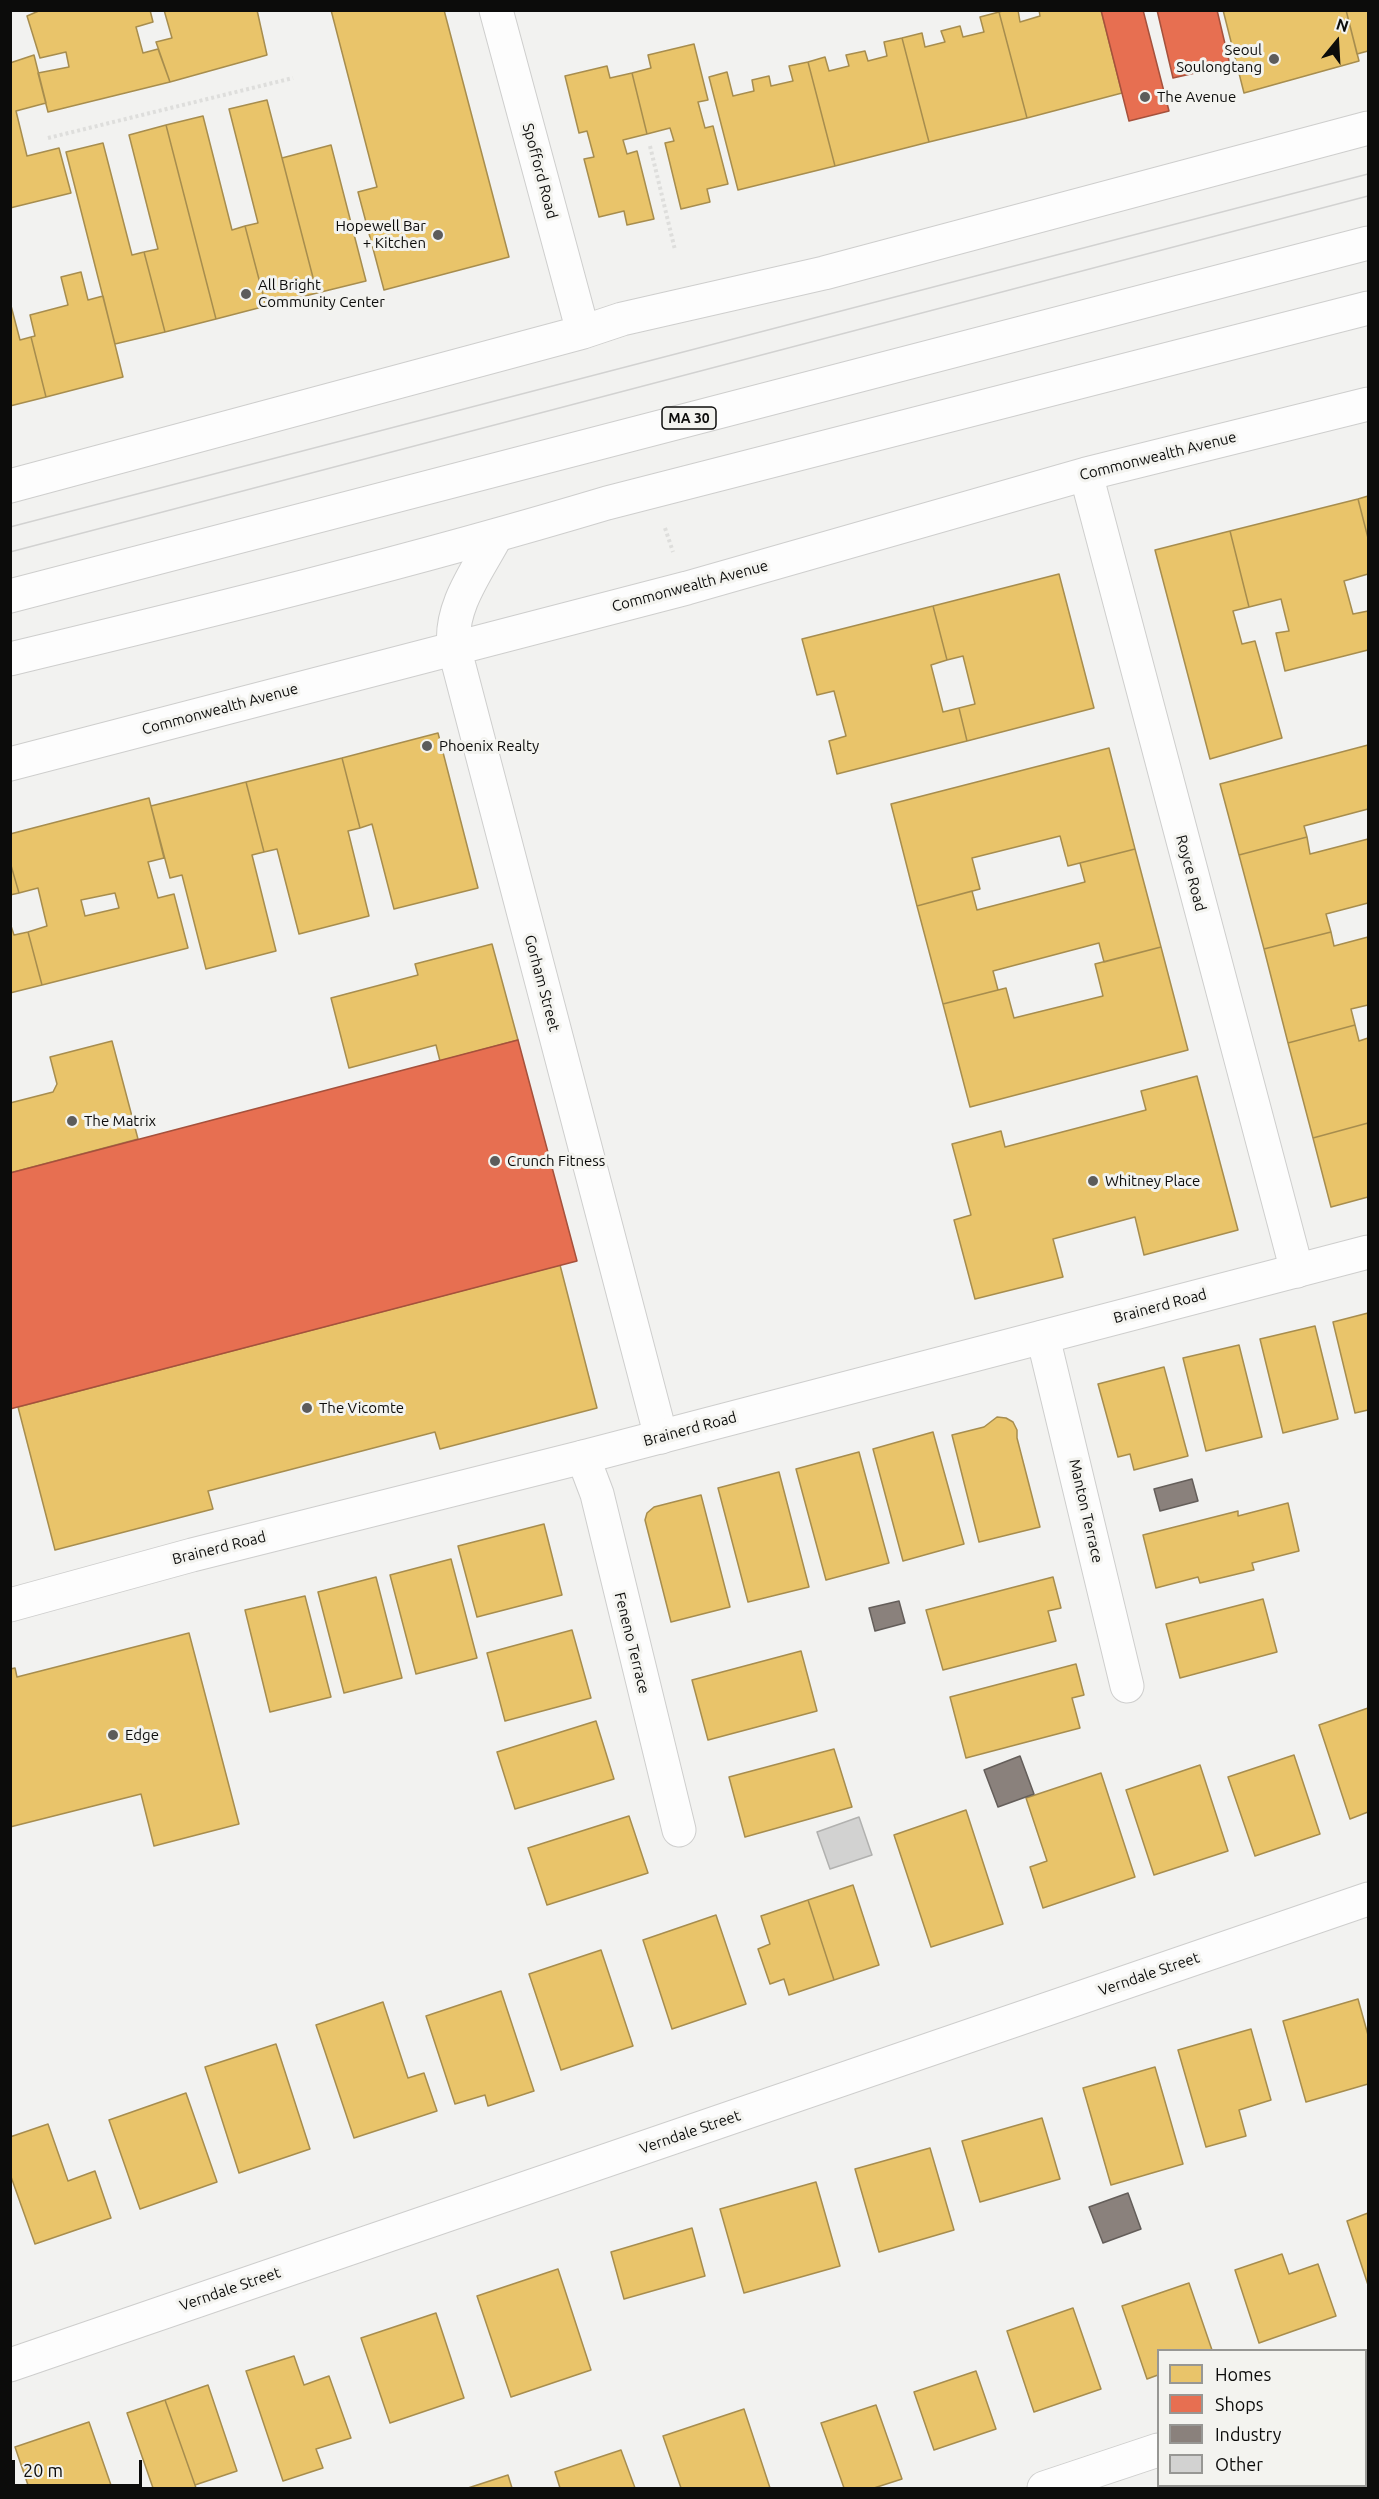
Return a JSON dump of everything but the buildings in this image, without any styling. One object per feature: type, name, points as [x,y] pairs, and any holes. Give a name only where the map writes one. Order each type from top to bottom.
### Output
[{"type":"street","name":"Spofford Road","points":[[496,10],[583,332]]},
{"type":"street","points":[[10,486],[583,332],[622,319],[824,273],[1368,128]]},
{"type":"street","name":"MA 30","points":[[10,596],[1368,243]]},
{"type":"street","points":[[10,659],[169,621],[496,536],[607,503],[1368,308]]},
{"type":"street","name":"Commonwealth Avenue","points":[[10,764],[687,588],[1086,474],[1368,404]]},
{"type":"street","name":"Royce Road","points":[[1086,474],[1098,527],[1297,1271]]},
{"type":"street","name":"Gorham Street","points":[[496,536],[458,608],[453,629],[454,647],[661,1437]]},
{"type":"street","name":"Brainerd Road","points":[[10,1605],[192,1555],[584,1457],[1368,1252]]},
{"type":"street","name":"Manton Terrace","points":[[1043,1337],[1127,1686]]},
{"type":"street","name":"Feneno Terrace","points":[[584,1457],[597,1494],[679,1830]]},
{"type":"street","name":"Verndale Street","points":[[10,2365],[1368,1899]]},
{"type":"street","points":[[1044,2488],[1157,2450]]},
{"type":"path","points":[[48,138],[293,78]]},
{"type":"path","points":[[650,146],[675,250]]},
{"type":"path","points":[[664,524],[675,557]]},
{"type":"tram line","points":[[10,527],[1368,174]]},
{"type":"tram line","points":[[10,552],[1368,196]]},
{"type":"place","name":"Seoul Soulongtang","points":[[1274,59]]},
{"type":"place","name":"The Avenue","points":[[1145,97]]},
{"type":"place","name":"Hopewell Bar + Kitchen","points":[[438,235]]},
{"type":"place","name":"All Bright Community Center","points":[[246,294]]},
{"type":"place","name":"Phoenix Realty","points":[[427,746]]},
{"type":"place","name":"The Matrix","points":[[72,1121]]},
{"type":"place","name":"Crunch Fitness","points":[[495,1161]]},
{"type":"place","name":"Whitney Place","points":[[1093,1181]]},
{"type":"place","name":"The Vicomte","points":[[307,1408]]},
{"type":"place","name":"Edge","points":[[113,1735]]}]
